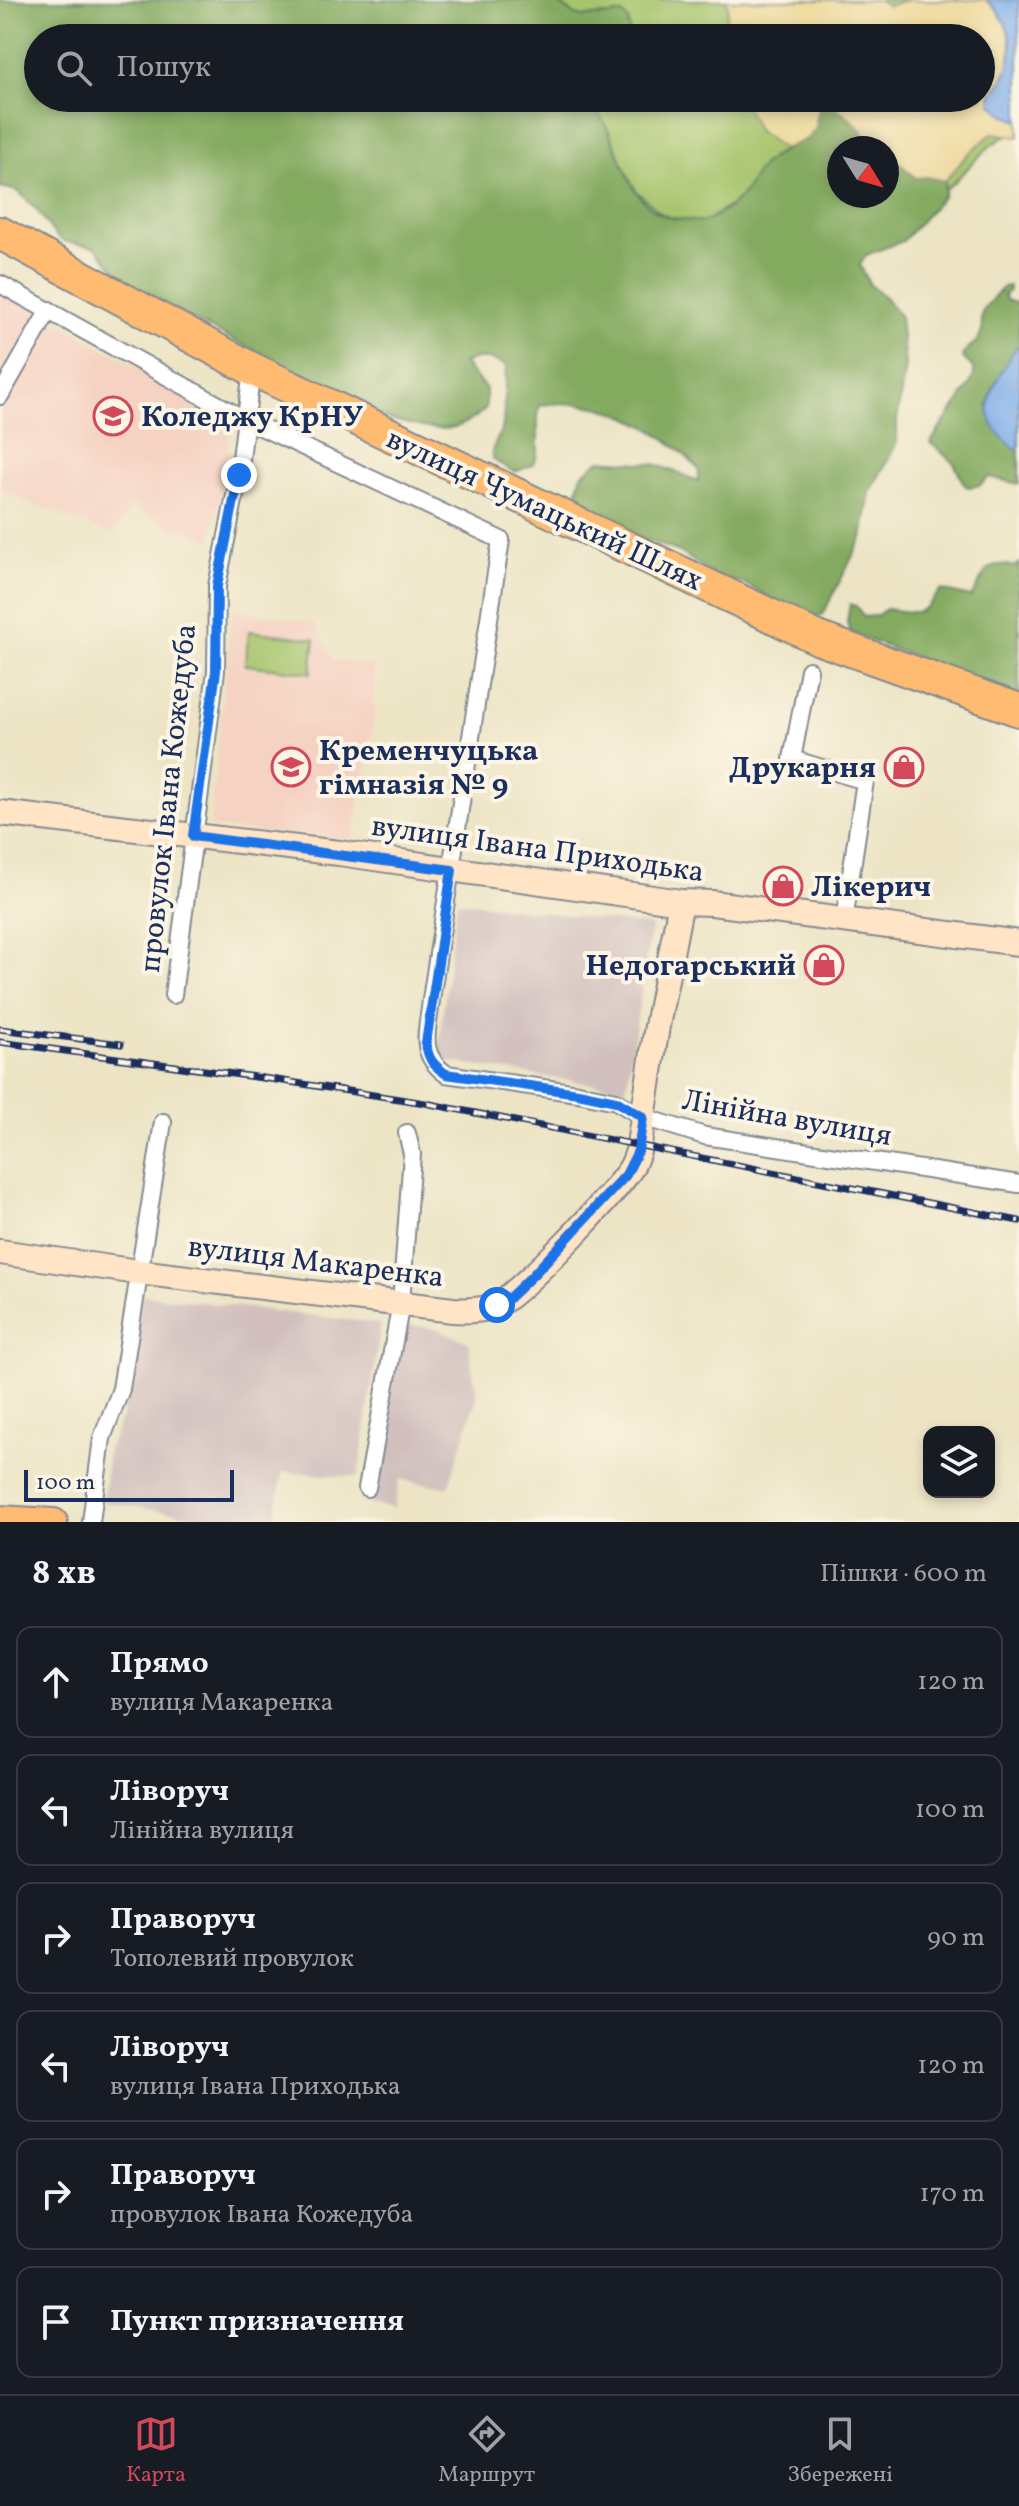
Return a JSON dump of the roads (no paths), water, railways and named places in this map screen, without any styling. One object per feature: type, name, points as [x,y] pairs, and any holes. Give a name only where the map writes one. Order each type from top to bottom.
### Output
[{"type":"highway","name":"вулиця Чумацький Шлях","points":[[0,233],[252,369],[820,639],[1019,710]]},
{"type":"main road","name":"вулиця Івана Приходька","points":[[0,813],[1019,943]]},
{"type":"main road","name":"вулиця Макаренка","points":[[0,1252],[138,1272],[465,1311],[487,1308],[508,1299],[626,1175],[638,1151],[657,1026],[681,902]]},
{"type":"main road","points":[[0,1519],[54,1522]]},
{"type":"street","points":[[0,284],[244,419],[501,540],[452,870]]},
{"type":"street","points":[[0,396],[49,310]]},
{"type":"street","name":"провулок Івана Кожедуба","points":[[173,995],[216,671],[217,586],[239,475],[252,369]]},
{"type":"street","points":[[809,670],[792,759],[865,781],[844,921]]},
{"type":"street","name":"Лінійна вулиця","points":[[452,870],[426,1043],[433,1065],[446,1074],[616,1101],[643,1117],[705,1136],[1019,1184]]},
{"type":"street","points":[[91,1522],[102,1438],[121,1389],[163,1122]]},
{"type":"street","points":[[367,1488],[401,1303],[412,1154],[407,1133]]},
{"type":"water","points":[[986,0],[1019,0],[1019,121],[1006,116],[995,106],[995,90],[1007,72],[1011,46],[1009,34],[997,10]]},
{"type":"water","points":[[1019,344],[1019,451],[993,425],[989,406],[995,384]]},
{"type":"railway","points":[[0,1029],[121,1044]]},
{"type":"railway","points":[[0,1042],[425,1103],[1019,1221]]},
{"type":"place","name":"Коледжу КрНУ","points":[[113,416]]},
{"type":"place","name":"Кременчуцька гімназія № 9","points":[[291,767]]},
{"type":"place","name":"Друкарня","points":[[904,767]]},
{"type":"place","name":"Лікерич","points":[[783,886]]},
{"type":"place","name":"Недогарський","points":[[824,965]]}]
